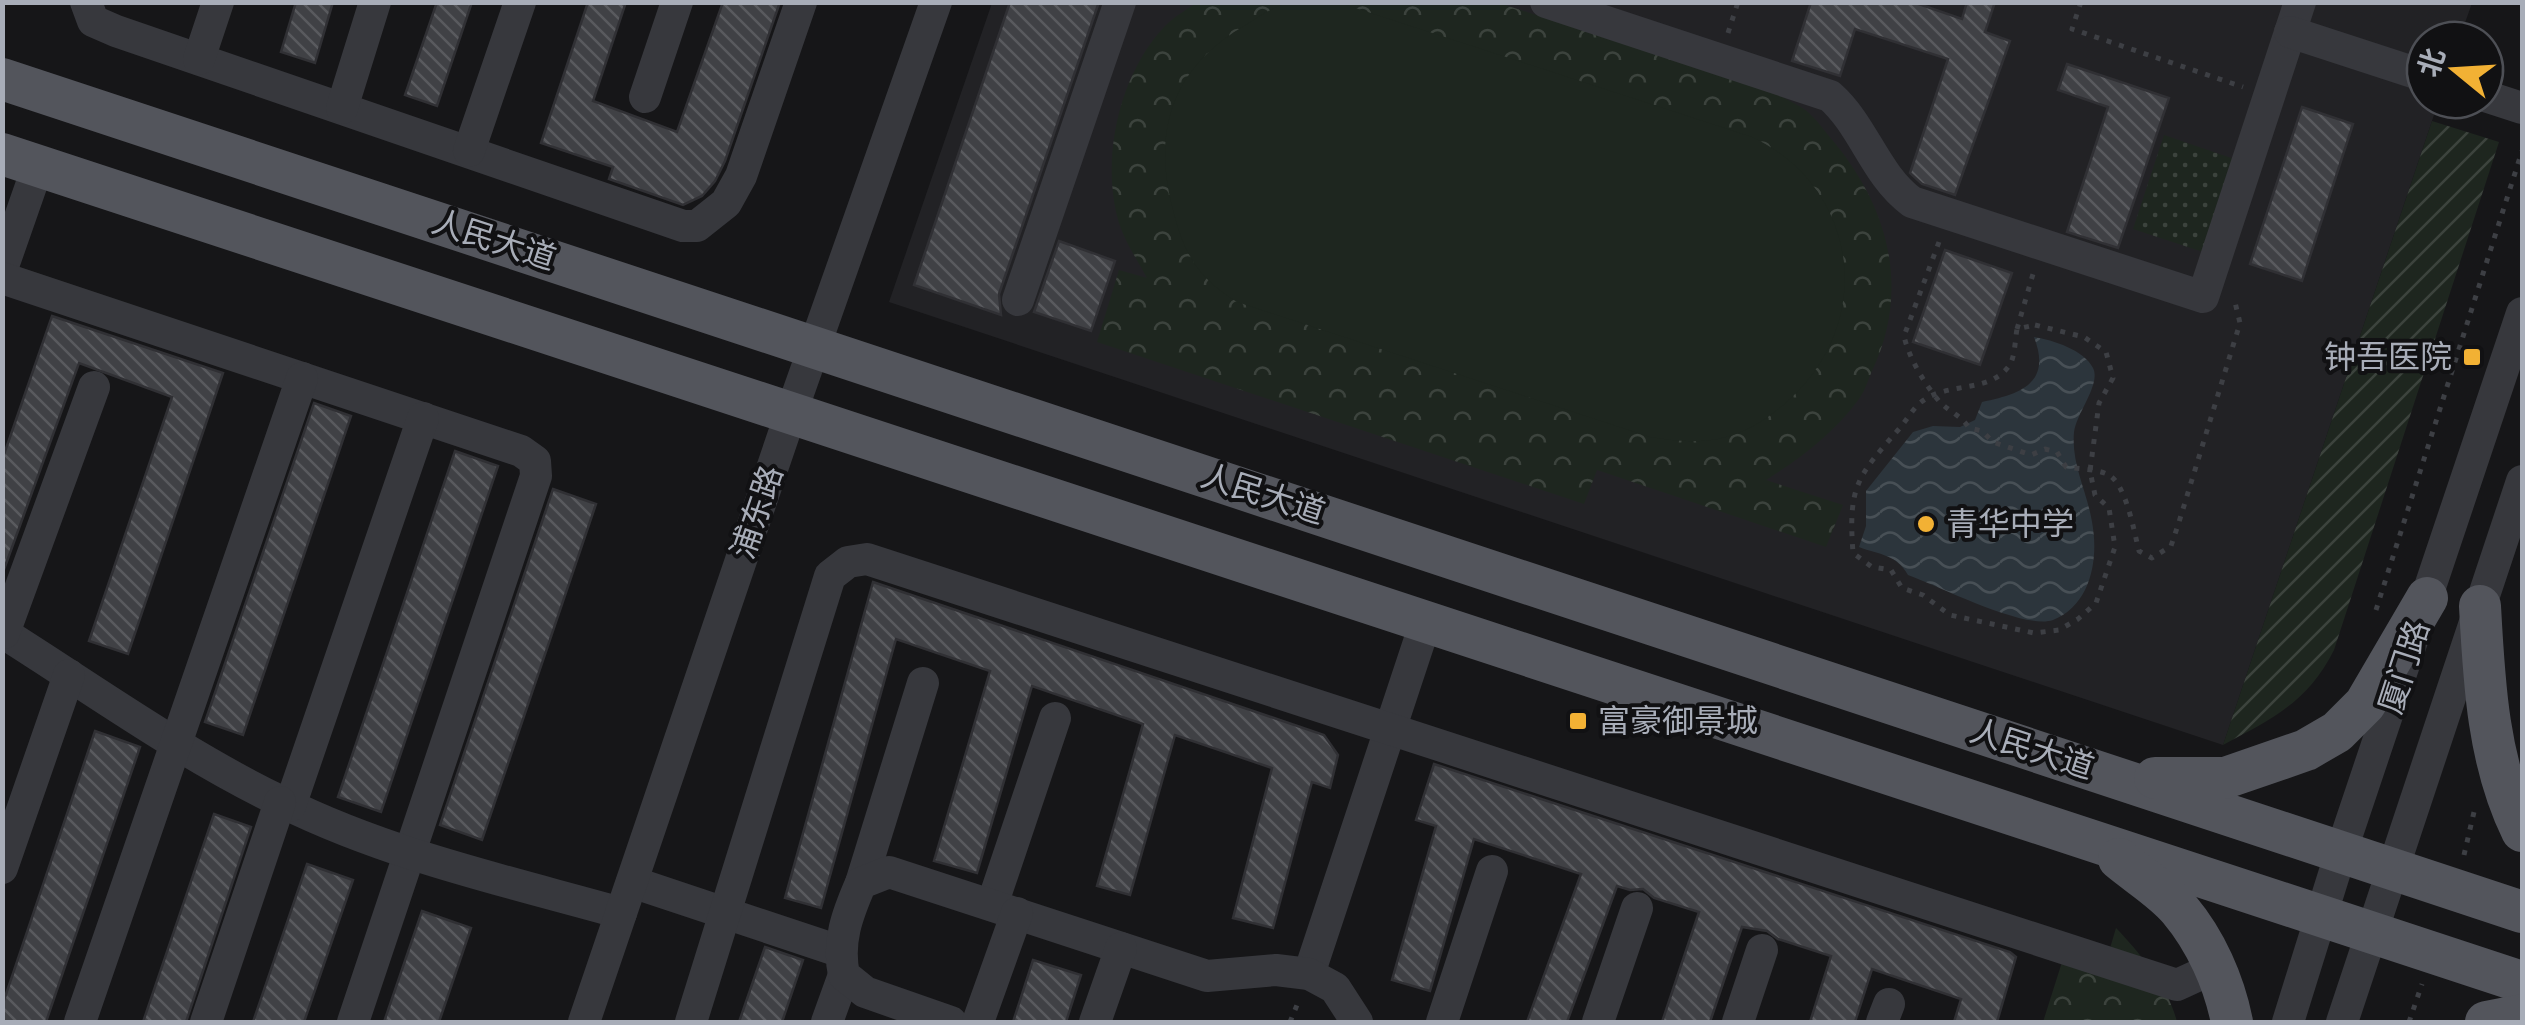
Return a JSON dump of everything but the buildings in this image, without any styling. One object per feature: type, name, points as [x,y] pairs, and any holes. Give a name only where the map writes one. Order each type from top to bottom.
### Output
[{"type":"main road","name":"人民大道","points":[[2,78],[2522,912]]},
{"type":"main road","name":"人民大道","points":[[20,160],[2522,982]]},
{"type":"main road","points":[[2120,779],[2224,778],[2306,750],[2337,732],[2364,704],[2426,598]]},
{"type":"main road","points":[[2480,606],[2485,698],[2497,761],[2522,832]]},
{"type":"main road","points":[[2099,842],[2178,907],[2206,949],[2227,998],[2232,1022]]},
{"type":"main road","points":[[2486,1022],[2522,1014]]},
{"type":"street","points":[[86,2],[93,22],[683,226],[697,226],[726,203],[740,176],[800,2]]},
{"type":"street","points":[[199,59],[218,2]]},
{"type":"street","points":[[342,108],[375,2]]},
{"type":"street","points":[[469,151],[520,2]]},
{"type":"street","points":[[646,97],[677,2]]},
{"type":"street","name":"浦东路","points":[[584,1022],[936,2]]},
{"type":"street","points":[[1018,300],[1120,2]]},
{"type":"street","points":[[1546,2],[1830,96],[1850,113],[1895,190],[1912,202],[2203,297],[2295,17],[2405,67]]},
{"type":"street","points":[[2,268],[20,160]]},
{"type":"street","points":[[2,278],[521,450],[535,461],[536,476],[353,1022]]},
{"type":"street","name":"厦门路","points":[[2288,1022],[2522,312]]},
{"type":"street","points":[[80,1022],[302,378]]},
{"type":"street","points":[[94,387],[3,632],[178,743],[285,804],[408,854],[621,914]]},
{"type":"street","points":[[206,1022],[423,418]]},
{"type":"street","name":"厦门路","points":[[2342,1022],[2522,480]]},
{"type":"street","points":[[691,1022],[830,576],[848,562],[867,559],[2177,985],[2214,968]]},
{"type":"street","points":[[1308,974],[1426,621]]},
{"type":"street","points":[[2,868],[69,675]]},
{"type":"street","points":[[828,1022],[848,913],[861,883],[922,683]]},
{"type":"street","points":[[978,1022],[1055,718]]},
{"type":"street","points":[[1442,1022],[1492,871]]},
{"type":"street","points":[[861,883],[888,872],[1208,976],[1276,970],[1308,974],[1336,988],[1357,1022]]},
{"type":"street","points":[[632,882],[727,914],[841,963],[866,992],[951,1022]]},
{"type":"street","points":[[1598,1022],[1636,908]]},
{"type":"street","points":[[1095,1022],[1121,948]]},
{"type":"street","points":[[1738,1022],[1762,950]]},
{"type":"path","points":[[2081,2],[2072,29],[2270,96]]},
{"type":"path","points":[[2373,620],[2522,151]]},
{"type":"path","points":[[1949,214],[1904,336],[1907,350],[1942,404],[1961,416],[1970,428],[1982,430],[1993,442],[2031,455],[2045,448],[2057,452],[2066,466],[2107,473],[2125,499],[2138,551],[2152,558],[2171,546],[2240,323],[2232,292]]},
{"type":"path","points":[[2017,329],[2035,325],[2084,337],[2106,352],[2113,378],[2100,403],[2087,471],[2095,495],[2109,508],[2115,548],[2096,603],[2078,620],[2059,630],[2034,633],[1950,615],[1923,595],[1902,588],[1891,570],[1872,567],[1853,552],[1851,522],[1854,490],[1862,471],[1922,401],[1935,394],[1992,381],[2011,365],[2017,329],[2027,290],[2044,245]]},
{"type":"shaded area","name":"青华中学","points":[[992,3],[2472,3],[2466,20],[2405,20],[2405,120],[2432,120],[2223,745],[889,302]]},
{"type":"green space","points":[[1196,3],[1499,3],[1776,93],[1809,113],[1834,142],[1869,195],[1881,223],[1891,281],[1884,341],[1861,396],[1816,444],[1766,480],[1843,505],[1826,547],[1597,470],[1584,504],[1097,342],[1119,270],[1147,278],[1119,223],[1114,198],[1113,146],[1125,93],[1149,46],[1169,23]]},
{"type":"green space","points":[[1340,3],[1752,137],[1788,159],[1815,188],[1833,221],[1843,257],[1844,294],[1836,331],[1818,366],[1791,398],[1744,431],[1707,441],[1669,440],[1237,302],[1212,284],[1194,264],[1182,240],[1167,181],[1167,128],[1184,82],[1219,43],[1280,6]]},
{"type":"green space","points":[[2432,121],[2499,142],[2334,650],[2300,696],[2273,717],[2223,745]]},
{"type":"green space","points":[[2164,135],[2240,161],[2209,254],[2133,229]]},
{"type":"green space","points":[[2116,928],[2161,984],[2177,1022],[2043,1022],[2063,959],[2103,972]]},
{"type":"water","points":[[2034,337],[2075,351],[2089,362],[2095,375],[2074,432],[2077,466],[2094,536],[2093,565],[2076,604],[2053,620],[2040,621],[2022,619],[1960,597],[1908,575],[1893,559],[1859,547],[1866,526],[1866,491],[1913,432],[1933,426],[1960,427],[1975,420],[1982,402],[2009,395],[2029,384],[2039,365]]},
{"type":"place","name":"钟吾医院","points":[[2472,357]]},
{"type":"place","name":"青华中学","points":[[1926,524]]},
{"type":"place","name":"富豪御景城","points":[[1578,721]]}]
